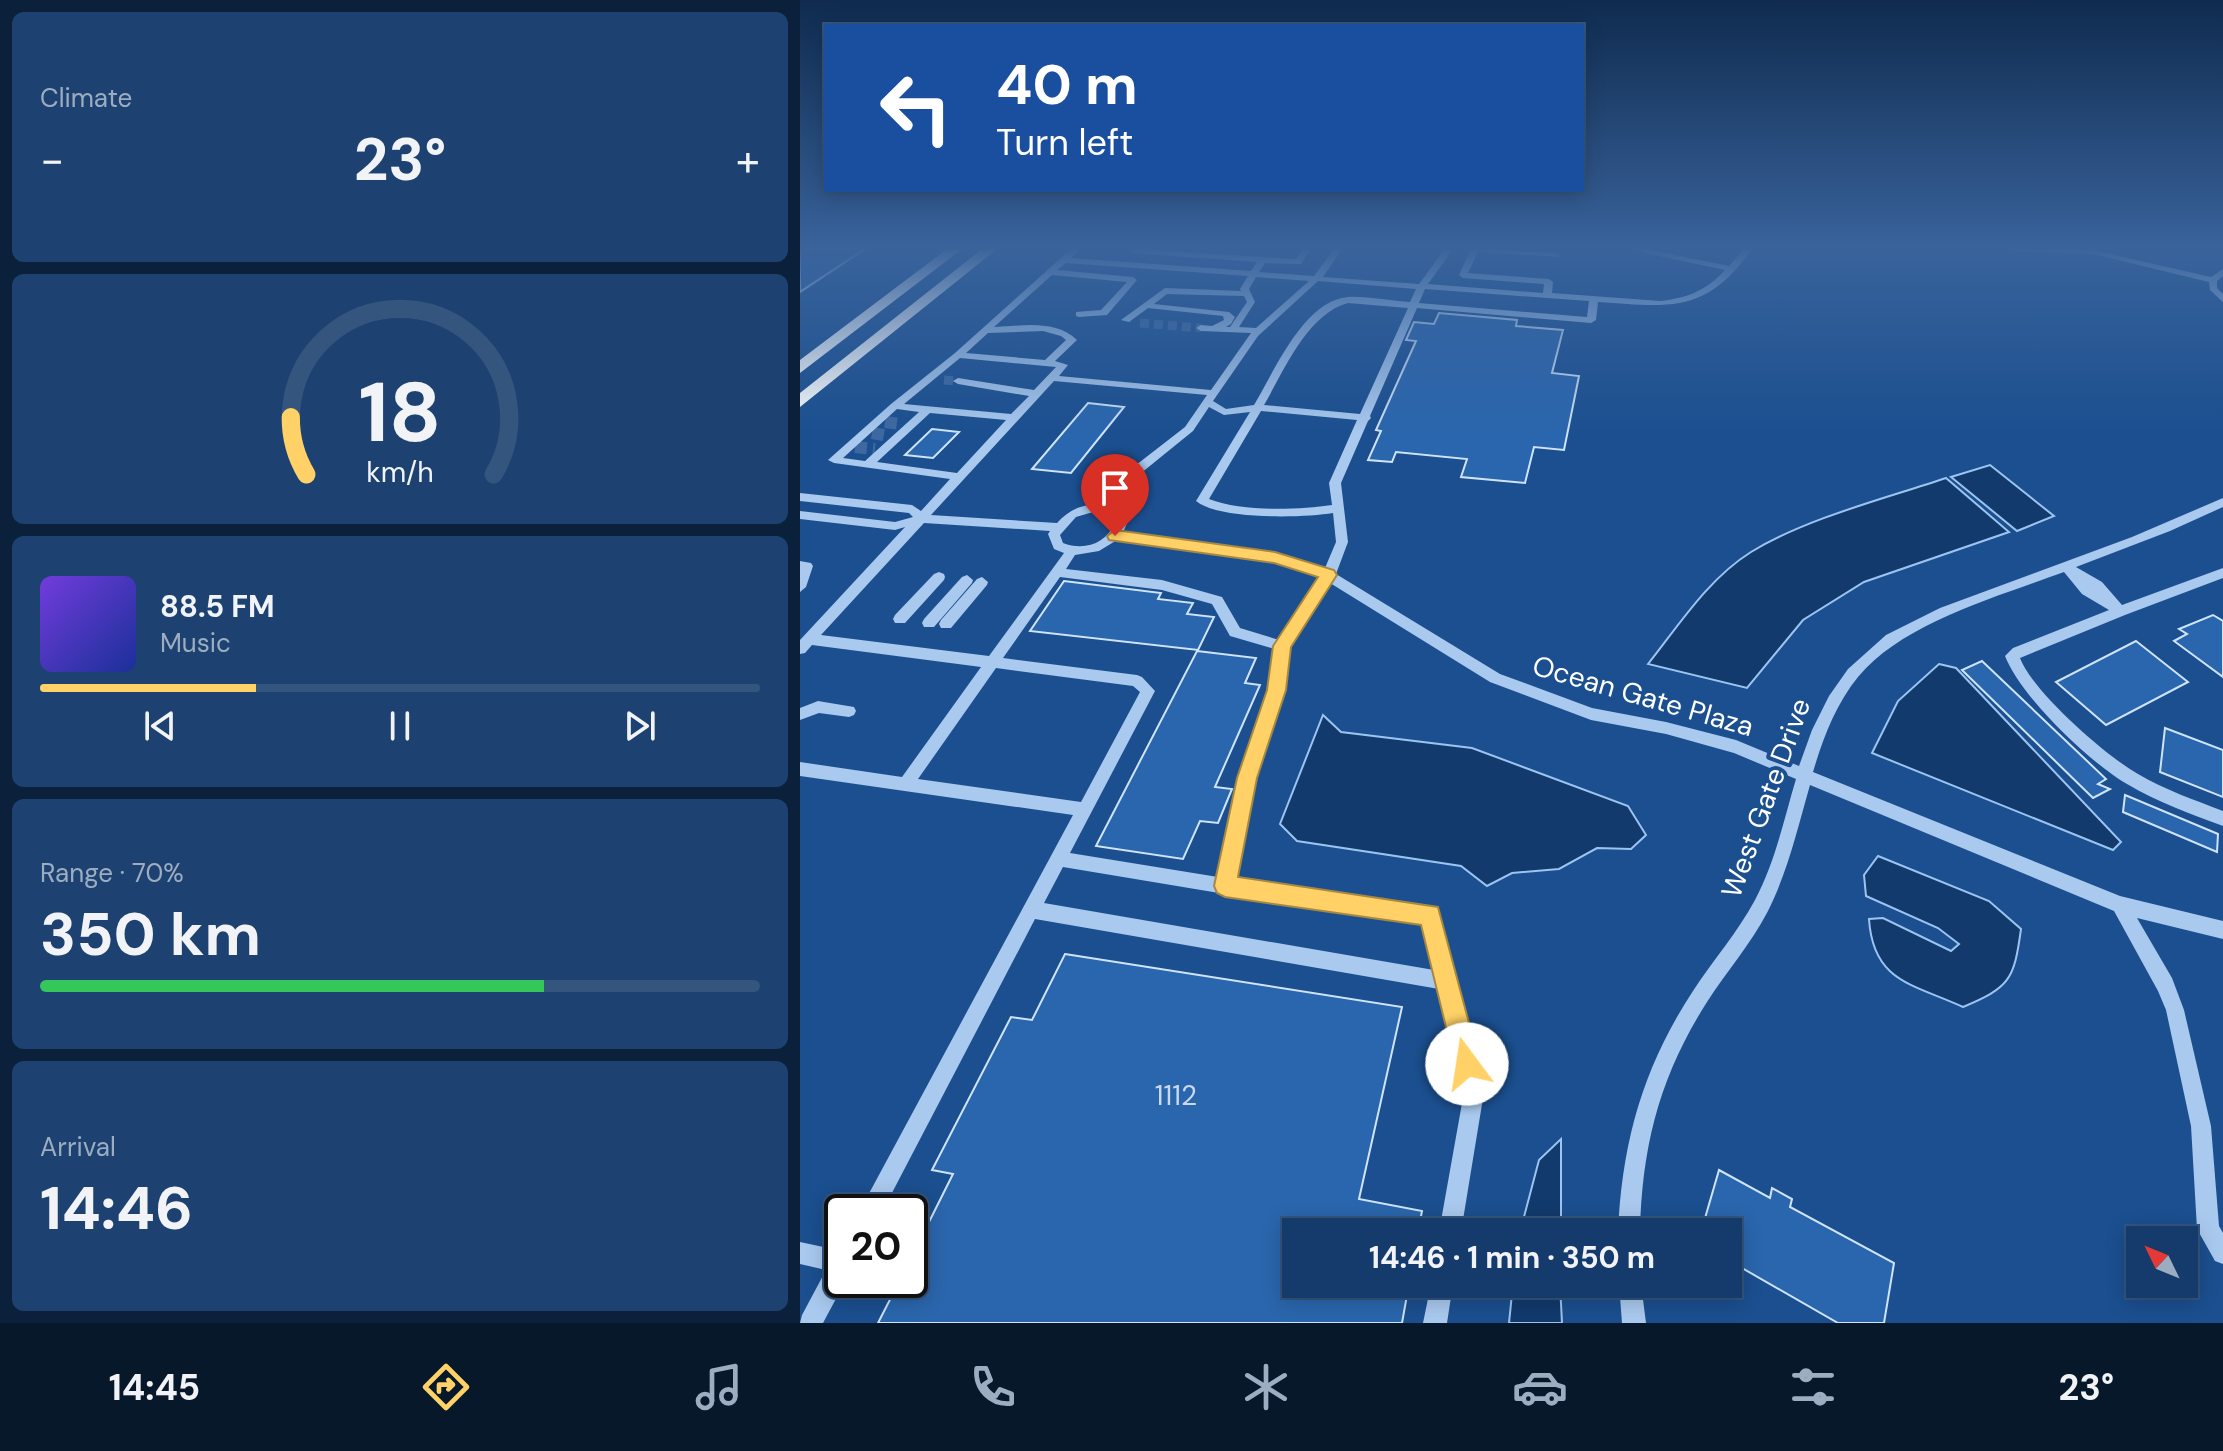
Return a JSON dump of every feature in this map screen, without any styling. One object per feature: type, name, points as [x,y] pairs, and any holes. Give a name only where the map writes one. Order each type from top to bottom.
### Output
[{"type":"highway","points":[[800,368],[875,311]]},
{"type":"highway","points":[[800,402],[914,311]]},
{"type":"street","points":[[960,477],[834,460],[881,422],[895,406],[945,380],[958,355],[1009,311]]},
{"type":"street","points":[[1079,314],[1106,311]]},
{"type":"street","points":[[1126,320],[1123,316],[1130,311]]},
{"type":"street","points":[[1126,320],[1134,311]]},
{"type":"street","points":[[1205,311],[1230,317],[1228,322],[1213,329]]},
{"type":"street","points":[[1234,327],[1245,311]]},
{"type":"street","points":[[1071,552],[1054,541],[1057,527],[1072,514],[1103,508],[1131,475],[1189,429],[1258,331],[1281,311]]},
{"type":"street","points":[[1324,311],[1305,328],[1202,501],[1292,513],[1316,513],[1338,508]]},
{"type":"street","points":[[1225,886],[1247,778],[1277,690],[1282,646],[1329,575],[1342,542],[1335,483],[1412,311]]},
{"type":"street","points":[[1482,311],[1591,320],[1592,311]]},
{"type":"street","points":[[1126,320],[1140,323]]},
{"type":"street","points":[[1201,328],[1234,327],[1258,331]]},
{"type":"street","points":[[989,330],[996,334],[1072,340],[1048,363]]},
{"type":"street","points":[[805,644],[1063,365],[958,355]]},
{"type":"street","points":[[1053,378],[1212,398],[1224,412],[1259,408],[1366,418]]},
{"type":"street","points":[[945,380],[1038,394]]},
{"type":"street","points":[[895,406],[1015,418]]},
{"type":"street","points":[[867,465],[906,424],[928,409]]},
{"type":"street","points":[[800,497],[912,509],[922,519]]},
{"type":"street","name":"West Gate Drive","points":[[1630,1218],[1633,1168],[1651,1086],[1684,1019],[1751,924],[1768,893],[1813,742],[1834,699],[1859,665],[1880,647],[1932,617],[2069,569],[2223,502]]},
{"type":"street","points":[[905,785],[1071,552],[1101,546],[1115,536],[1120,518],[1103,508]]},
{"type":"street","points":[[800,515],[895,526],[922,519],[1057,527]]},
{"type":"street","name":"Ocean Gate Plaza","points":[[1115,536],[1275,558],[1329,575],[1495,678],[1521,690],[1591,714],[1701,737],[1804,773],[2120,905],[2223,930]]},
{"type":"street","points":[[800,565],[807,566],[800,587]]},
{"type":"street","points":[[2069,569],[2085,589],[2115,607]]},
{"type":"street","points":[[1056,572],[1162,585],[1217,600],[1235,632],[1282,646]]},
{"type":"street","points":[[2223,573],[2115,607],[2012,656],[2012,664],[2035,694],[2129,778],[2223,819]]},
{"type":"street","points":[[900,619],[939,577]]},
{"type":"street","points":[[929,623],[967,580]]},
{"type":"street","points":[[946,624],[982,582]]},
{"type":"street","points":[[805,644],[991,663],[1144,685],[1147,697],[880,1194]]},
{"type":"street","points":[[800,714],[818,707],[849,711]]},
{"type":"street","points":[[800,769],[1086,810]]},
{"type":"street","points":[[1060,859],[1430,915],[1474,1092],[1452,1218]]},
{"type":"street","points":[[2120,905],[2165,985],[2175,1010],[2201,1126],[2208,1229],[2223,1253]]},
{"type":"street","points":[[1032,910],[1447,981]]},
{"type":"street","points":[[800,1253],[824,1259]]},
{"type":"street","points":[[810,1323],[824,1297]]},
{"type":"street","points":[[1435,1323],[1439,1298]]},
{"type":"street","points":[[1631,1298],[1634,1323]]},
{"type":"water","points":[[1990,465],[2054,516],[2017,531],[1951,477]]},
{"type":"water","points":[[1946,478],[2009,532],[1864,582],[1803,620],[1747,688],[1648,664],[1708,589],[1751,552],[1821,519]]},
{"type":"water","points":[[1939,664],[1956,668],[2121,842],[2113,850],[1872,753],[1898,701]]},
{"type":"water","points":[[1323,715],[1341,732],[1472,748],[1628,806],[1646,835],[1631,849],[1597,848],[1559,869],[1512,873],[1487,886],[1461,866],[1297,841],[1280,824]]},
{"type":"water","points":[[1878,856],[1989,901],[2021,929],[2016,960],[2007,980],[2000,987],[1963,1007],[1912,986],[1887,968],[1872,940],[1869,919],[1883,918],[1951,951],[1959,944],[1938,928],[1866,896],[1864,875]]},
{"type":"water","points":[[1561,1139],[1561,1218],[1524,1218],[1539,1160]]},
{"type":"water","points":[[1512,1298],[1561,1298],[1562,1323],[1509,1323]]},
{"type":"building","points":[[1439,313],[1517,320],[1516,326],[1563,330],[1552,373],[1579,376],[1564,450],[1534,447],[1525,483],[1461,477],[1467,459],[1396,452],[1392,462],[1368,460],[1381,431],[1376,430],[1416,341],[1406,340],[1414,322],[1434,324]]},
{"type":"building","points":[[1088,403],[1124,407],[1071,473],[1032,469]]},
{"type":"building","points":[[932,429],[959,432],[933,458],[905,455]]},
{"type":"building","points":[[1064,581],[1161,593],[1158,599],[1193,603],[1187,614],[1214,617],[1198,650],[1030,631]]},
{"type":"building","points":[[2213,615],[2223,621],[2223,677],[2174,641],[2187,634],[2179,629]]},
{"type":"building","points":[[2136,641],[2188,682],[2106,725],[2056,682]]},
{"type":"building","points":[[1197,651],[1256,658],[1245,683],[1260,685],[1215,787],[1232,789],[1218,823],[1200,821],[1183,859],[1096,846]]},
{"type":"building","points":[[1982,661],[2106,779],[2098,784],[2110,789],[2093,798],[1962,670]]},
{"type":"building","points":[[2165,728],[2223,750],[2223,797],[2160,772]]},
{"type":"building","points":[[2125,795],[2218,834],[2217,852],[2123,812]]},
{"type":"building","points":[[1065,954],[1402,1007],[1359,1199],[1422,1211],[1421,1218],[1282,1218],[1282,1298],[1406,1298],[1402,1323],[878,1323],[891,1298],[928,1298],[928,1224],[953,1174],[932,1170],[1011,1017],[1032,1020]]},
{"type":"building","points":[[1719,1170],[1770,1198],[1772,1188],[1792,1199],[1790,1207],[1894,1263],[1884,1323],[1838,1323],[1742,1268],[1742,1218],[1705,1218]]},
{"type":"tunnel","points":[[1140,323],[1201,328]]},
{"type":"tunnel","points":[[944,380],[958,381]]},
{"type":"tunnel","points":[[894,423],[885,422],[901,424]]},
{"type":"tunnel","points":[[872,433],[889,436]]},
{"type":"tunnel","points":[[855,447],[875,449]]},
{"type":"route","points":[[1115,536],[1250,553],[1299,564],[1329,575],[1282,646],[1277,690],[1247,778],[1225,886],[1430,915],[1467,1064]]}]
